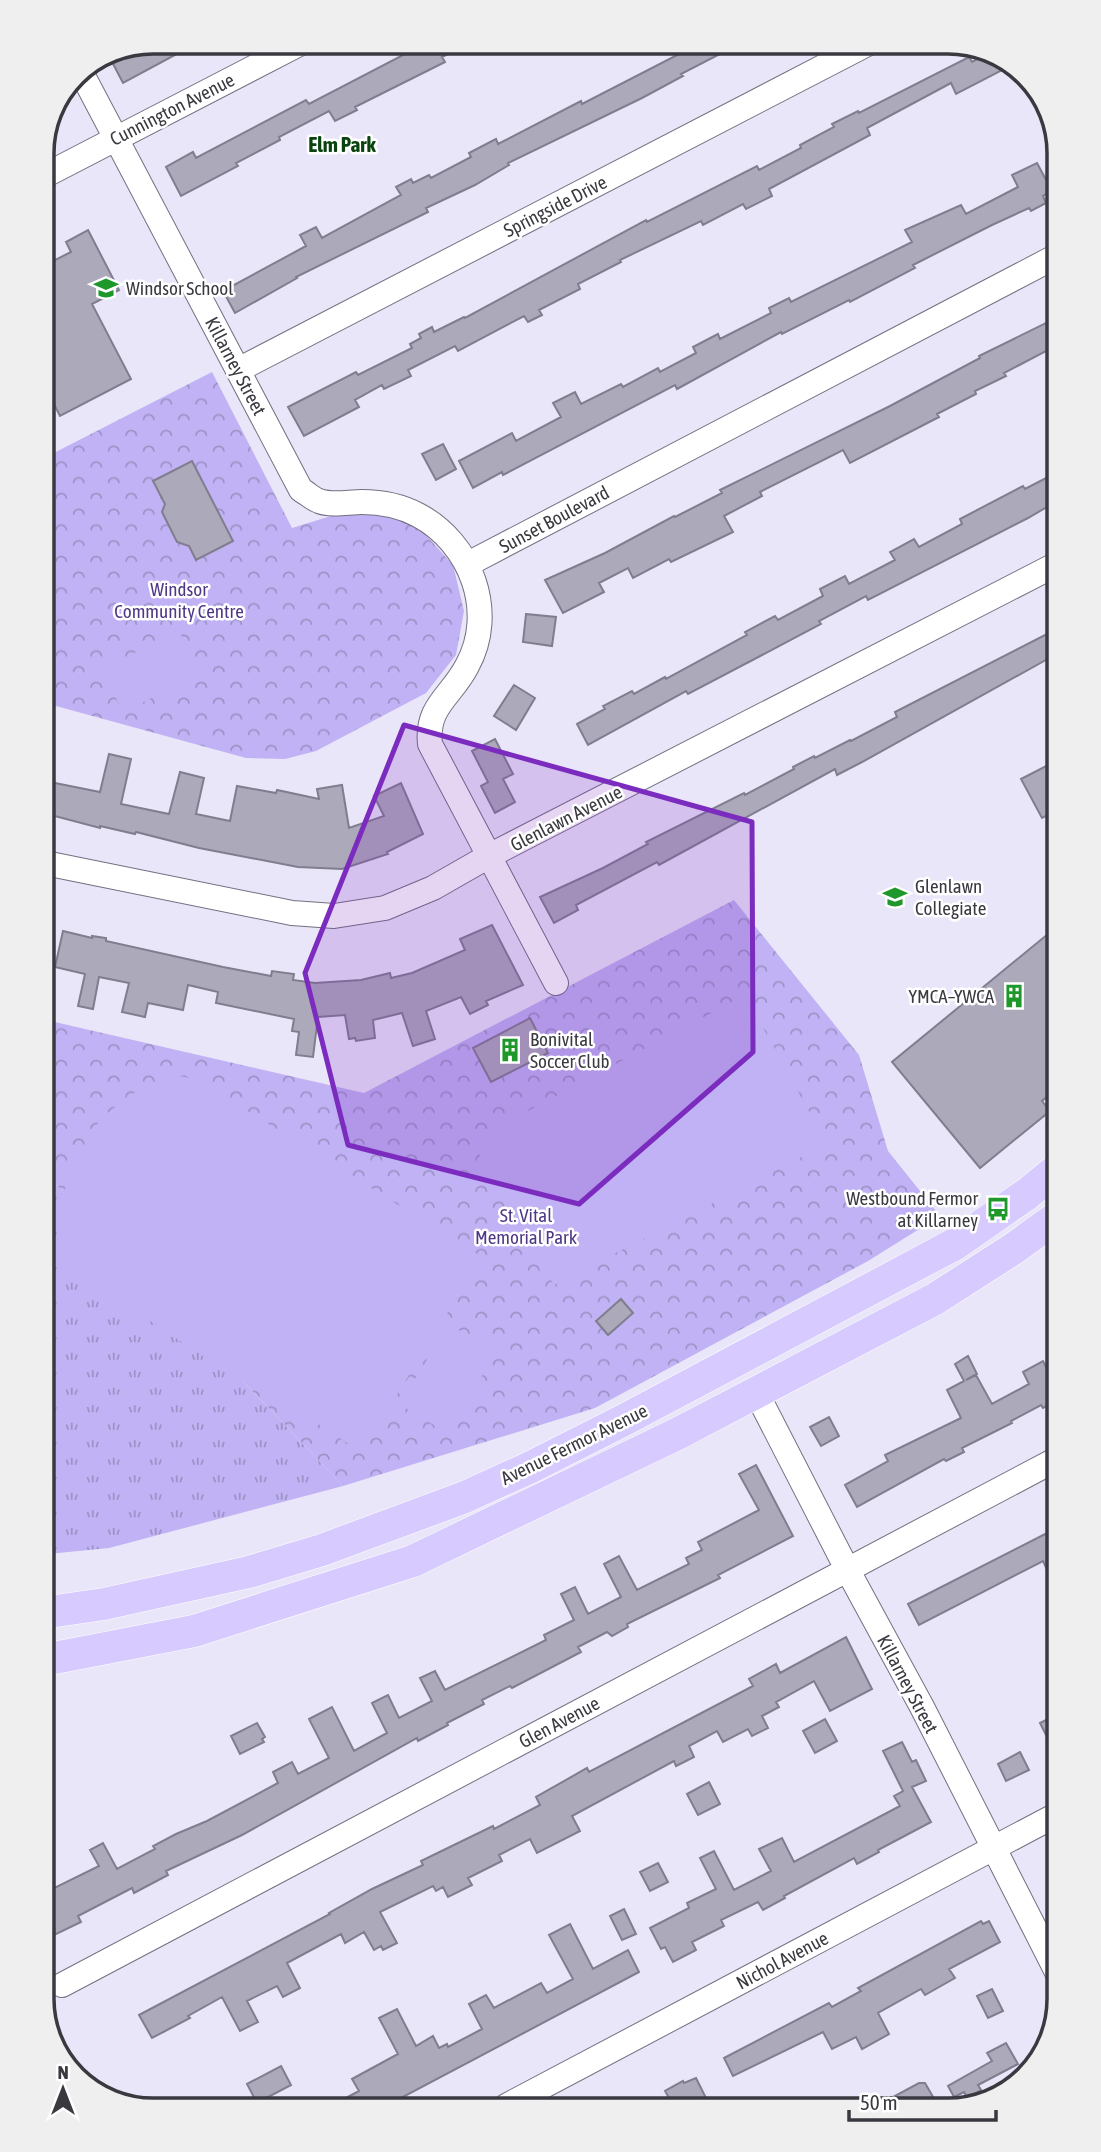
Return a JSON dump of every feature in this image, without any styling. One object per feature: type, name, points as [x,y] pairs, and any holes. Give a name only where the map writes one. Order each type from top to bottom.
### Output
[{"type":"main road","name":"Avenue Fermor Avenue","points":[[54,1611],[104,1604],[249,1572],[323,1550],[396,1525],[531,1467],[955,1244],[1047,1178]]},
{"type":"main road","name":"Avenue Fermor Avenue","points":[[54,1658],[194,1631],[413,1561],[677,1434],[935,1300],[1047,1224]]},
{"type":"main road","points":[[240,1616],[228,1603],[227,1595],[234,1580],[249,1572]]},
{"type":"street","name":"Cunnington Avenue","points":[[54,171],[280,54]]},
{"type":"street","name":"Springside Drive","points":[[238,370],[848,54]]},
{"type":"street","name":"Killarney Street","points":[[86,81],[301,490],[320,501],[384,504],[419,515],[450,540],[468,564]]},
{"type":"street","name":"Sunset Boulevard","points":[[468,564],[1047,261]]},
{"type":"street","points":[[468,564],[479,607],[475,648],[468,665],[432,715],[428,727],[430,744],[556,983]]},
{"type":"street","name":"Glenlawn Avenue","points":[[54,865],[292,913],[334,916],[385,908],[433,888],[489,856],[1047,569]]},
{"type":"street","name":"Killarney Street","points":[[756,1392],[847,1570],[922,1707],[1047,1953]]},
{"type":"street","name":"Glen Avenue","points":[[62,1985],[1047,1464]]},
{"type":"street","name":"Nichol Avenue","points":[[521,2098],[1047,1820]]},
{"type":"highlighted area","points":[[404,725],[752,822],[753,1052],[579,1204],[348,1145],[305,973]]},
{"type":"green space","name":"Windsor Community Centre","points":[[212,372],[292,528],[344,512],[397,516],[425,534],[453,565],[464,611],[456,655],[426,693],[316,751],[285,759],[246,758],[54,705],[54,453]]},
{"type":"green space","points":[[178,629],[201,674],[123,712],[102,671]]},
{"type":"green space","name":"St. Vital Memorial Park","points":[[734,900],[859,1055],[888,1151],[940,1216],[868,1261],[595,1408],[343,1486],[54,1182],[54,1022],[364,1093]]},
{"type":"green space","points":[[745,995],[827,1144],[554,1285],[472,1141]]},
{"type":"green space","points":[[179,1076],[196,1079],[482,1257],[372,1435],[364,1441],[349,1444],[278,1398],[236,1378],[66,1265],[64,1194],[70,1167],[101,1118],[134,1093]]},
{"type":"green space","points":[[54,1182],[343,1486],[109,1548],[54,1553]]},
{"type":"green space","points":[[449,1325],[498,1350],[447,1433],[399,1404]]},
{"type":"building","points":[[177,54],[123,83],[113,64],[134,56]]},
{"type":"building","points":[[405,54],[448,54],[442,57],[445,62],[355,107],[357,110],[335,121],[329,111],[279,137],[280,140],[236,163],[238,166],[181,196],[166,167],[193,152],[196,158],[306,100],[309,104]]},
{"type":"building","points":[[679,54],[720,54],[642,98],[508,163],[509,165],[475,185],[426,208],[428,212],[296,277],[235,313],[223,291],[306,246],[300,235],[316,227],[322,238],[401,195],[396,187],[411,179],[413,183],[429,175],[431,178],[471,157],[469,153],[496,139],[498,144],[581,101],[582,104]]},
{"type":"building","points":[[969,57],[972,62],[977,59],[1001,71],[956,94],[951,83],[867,128],[870,135],[769,189],[772,196],[746,209],[743,204],[703,225],[701,221],[620,260],[621,262],[578,284],[580,289],[539,310],[542,315],[528,322],[524,316],[458,351],[455,346],[408,370],[411,376],[384,389],[382,385],[355,400],[359,407],[304,436],[288,407],[356,372],[358,375],[412,348],[410,344],[421,338],[419,334],[432,327],[434,332],[465,318],[646,220],[647,222],[757,166],[759,170],[801,148],[800,145],[834,127],[832,124]]},
{"type":"building","points":[[1037,163],[1047,182],[1047,194],[1043,196],[1046,203],[992,225],[913,265],[915,268],[850,302],[849,300],[782,334],[781,332],[677,389],[675,385],[473,488],[459,461],[512,433],[516,441],[561,417],[553,403],[575,392],[581,404],[621,384],[623,387],[658,368],[660,372],[696,353],[693,347],[718,334],[720,339],[771,313],[769,308],[789,298],[791,302],[912,242],[905,230],[961,205],[966,214],[1018,187],[1012,175]]},
{"type":"building","points":[[88,230],[119,290],[92,304],[131,379],[60,416],[54,404],[54,260],[71,252],[66,242]]},
{"type":"building","points":[[1047,322],[1047,351],[1004,373],[1006,376],[975,391],[976,394],[937,414],[939,417],[850,463],[843,450],[760,492],[762,496],[724,516],[733,532],[671,562],[669,559],[633,578],[628,568],[599,583],[604,592],[563,613],[545,580],[605,553],[722,493],[720,490],[890,406],[980,358],[979,356]]},
{"type":"building","points":[[443,444],[456,469],[436,480],[422,454]]},
{"type":"building","points":[[192,461],[233,541],[196,560],[189,546],[177,542],[162,512],[165,504],[153,481]]},
{"type":"building","points":[[1047,478],[1047,507],[868,600],[866,596],[819,621],[821,624],[688,694],[686,691],[588,745],[577,724],[605,709],[603,706],[632,691],[634,694],[665,677],[666,679],[747,635],[745,632],[775,616],[778,620],[823,596],[820,589],[845,576],[849,584],[895,560],[890,552],[914,539],[919,547],[962,524],[960,519],[1023,486],[1025,489]]},
{"type":"building","points":[[526,614],[556,617],[552,646],[523,642]]},
{"type":"building","points":[[1047,634],[1047,659],[862,762],[837,775],[835,769],[659,865],[657,862],[576,905],[578,910],[554,923],[540,897],[603,868],[648,844],[646,842],[744,793],[745,795],[814,756],[815,758],[851,741],[897,717],[895,712]]},
{"type":"building","points":[[514,685],[535,698],[516,730],[494,716]]},
{"type":"building","points":[[495,739],[513,774],[503,779],[515,802],[495,813],[481,786],[488,782],[472,751]]},
{"type":"building","points":[[109,754],[131,759],[121,804],[169,814],[180,772],[204,778],[196,814],[230,821],[237,786],[276,793],[277,790],[319,799],[317,789],[342,785],[349,828],[384,816],[374,796],[401,783],[423,834],[387,852],[388,854],[342,869],[298,867],[199,848],[136,832],[100,828],[54,816],[54,783],[100,792]]},
{"type":"building","points":[[1047,766],[1047,816],[1042,818],[1021,779]]},
{"type":"building","points":[[492,925],[523,985],[486,1001],[488,1005],[470,1014],[461,997],[426,1011],[435,1039],[413,1046],[402,1013],[373,1020],[375,1038],[356,1041],[355,1038],[349,1039],[345,1015],[318,1017],[313,1057],[296,1055],[299,1032],[292,1031],[294,1019],[216,1003],[218,992],[188,985],[183,1010],[148,1003],[145,1017],[122,1012],[129,983],[99,977],[93,1009],[78,1006],[85,974],[55,967],[63,931],[92,938],[106,938],[106,941],[271,976],[272,971],[294,974],[293,980],[315,983],[361,980],[390,973],[391,978],[412,973],[465,950],[460,939]]},
{"type":"building","name":"YMCA–YWCA","points":[[1047,935],[1047,1097],[1042,1101],[1047,1107],[1047,1113],[980,1168],[892,1062]]},
{"type":"building","name":"Bonivital Soccer Club","points":[[530,1018],[548,1053],[491,1082],[473,1048]]},
{"type":"building","points":[[621,1299],[633,1313],[608,1335],[596,1321]]},
{"type":"building","points":[[968,1356],[977,1374],[966,1380],[976,1375],[992,1404],[1029,1384],[1023,1372],[1043,1361],[1047,1369],[1047,1406],[1043,1408],[1041,1405],[962,1448],[964,1452],[946,1461],[944,1459],[857,1507],[845,1485],[888,1461],[885,1455],[961,1418],[947,1390],[964,1381],[955,1364]]},
{"type":"building","points":[[829,1417],[839,1436],[821,1446],[810,1427]]},
{"type":"building","points":[[756,1465],[793,1536],[718,1575],[720,1578],[627,1624],[628,1627],[612,1636],[607,1632],[578,1647],[581,1652],[512,1688],[510,1686],[482,1700],[484,1704],[447,1723],[448,1725],[418,1741],[417,1738],[242,1835],[166,1871],[168,1875],[134,1893],[132,1888],[78,1916],[81,1922],[54,1935],[54,1888],[99,1866],[90,1850],[103,1843],[117,1869],[155,1849],[153,1846],[278,1783],[273,1772],[292,1762],[298,1774],[329,1758],[309,1719],[332,1707],[354,1751],[387,1733],[372,1703],[388,1695],[399,1718],[432,1701],[420,1678],[435,1671],[445,1690],[546,1640],[544,1635],[574,1620],[561,1594],[575,1587],[588,1614],[621,1597],[604,1564],[619,1556],[637,1590],[689,1564],[686,1558],[702,1550],[698,1542],[759,1510],[739,1474]]},
{"type":"building","points":[[1047,1533],[1047,1570],[1043,1561],[919,1625],[908,1604]]},
{"type":"building","points":[[846,1637],[872,1689],[830,1711],[814,1681],[776,1702],[779,1707],[762,1716],[768,1728],[752,1736],[748,1729],[723,1742],[717,1731],[689,1746],[694,1757],[676,1766],[674,1761],[572,1816],[580,1831],[537,1853],[530,1839],[499,1855],[502,1861],[468,1878],[472,1885],[448,1897],[443,1887],[436,1891],[433,1886],[380,1912],[397,1943],[383,1950],[381,1946],[374,1950],[364,1932],[345,1943],[341,1934],[287,1963],[300,1988],[283,1997],[277,1986],[247,2001],[258,2022],[240,2031],[222,1997],[152,2038],[139,2015],[372,1889],[423,1865],[421,1861],[493,1826],[494,1829],[540,1805],[536,1797],[587,1768],[589,1772],[753,1686],[749,1679],[776,1664],[780,1673]]},
{"type":"building","points":[[825,1719],[837,1741],[815,1753],[803,1731]]},
{"type":"building","points":[[1047,1720],[1047,1737],[1040,1723]]},
{"type":"building","points":[[257,1723],[265,1737],[262,1739],[264,1742],[240,1754],[231,1736]]},
{"type":"building","points":[[902,1742],[912,1762],[916,1760],[926,1781],[912,1787],[931,1822],[857,1864],[854,1858],[763,1910],[758,1902],[721,1920],[724,1926],[692,1942],[696,1950],[673,1962],[665,1947],[661,1949],[650,1928],[689,1908],[687,1903],[716,1889],[700,1858],[714,1851],[734,1890],[771,1871],[759,1849],[782,1838],[794,1862],[900,1806],[894,1796],[903,1791],[883,1751]]},
{"type":"building","points":[[1020,1752],[1029,1770],[1006,1781],[998,1764]]},
{"type":"building","points":[[709,1782],[720,1804],[698,1815],[687,1794]]},
{"type":"building","points":[[658,1863],[668,1882],[650,1891],[640,1872]]},
{"type":"building","points":[[624,1909],[636,1934],[622,1940],[610,1916]]},
{"type":"building","points":[[981,1921],[983,1924],[989,1921],[1000,1942],[949,1969],[955,1978],[925,1995],[921,1989],[878,2013],[889,2034],[862,2049],[856,2037],[832,2049],[823,2032],[733,2076],[724,2058],[829,2003],[832,2007],[861,1991],[858,1988]]},
{"type":"building","points":[[570,1924],[593,1969],[628,1950],[639,1972],[401,2098],[346,2098],[359,2091],[352,2079],[398,2054],[379,2018],[397,2009],[416,2046],[433,2036],[439,2048],[447,2044],[448,2047],[482,2029],[469,2004],[486,1995],[494,2008],[541,1983],[547,1993],[573,1979],[549,1935]]},
{"type":"building","points":[[992,1989],[1003,2011],[988,2018],[977,1996]]},
{"type":"building","points":[[1006,2043],[1018,2064],[978,2085],[981,2090],[975,2093],[966,2096],[964,2092],[954,2097],[948,2086],[992,2061],[987,2053]]},
{"type":"building","points":[[281,2066],[291,2085],[266,2098],[254,2098],[247,2084]]},
{"type":"building","points":[[696,2078],[706,2098],[669,2098],[665,2091],[683,2081],[684,2083]]},
{"type":"building","points":[[919,2083],[925,2083],[934,2098],[891,2098]]},
{"type":"place","name":"Windsor School","points":[[106,288]]},
{"type":"place","name":"Glenlawn Collegiate","points":[[895,897]]},
{"type":"place","name":"YMCA–YWCA","points":[[1014,996]]},
{"type":"place","name":"Bonivital Soccer Club","points":[[510,1050]]},
{"type":"place","name":"Westbound Fermor at Killarney","points":[[998,1209]]},
{"type":"district","name":"Elm Park","points":[[342,145]]}]
